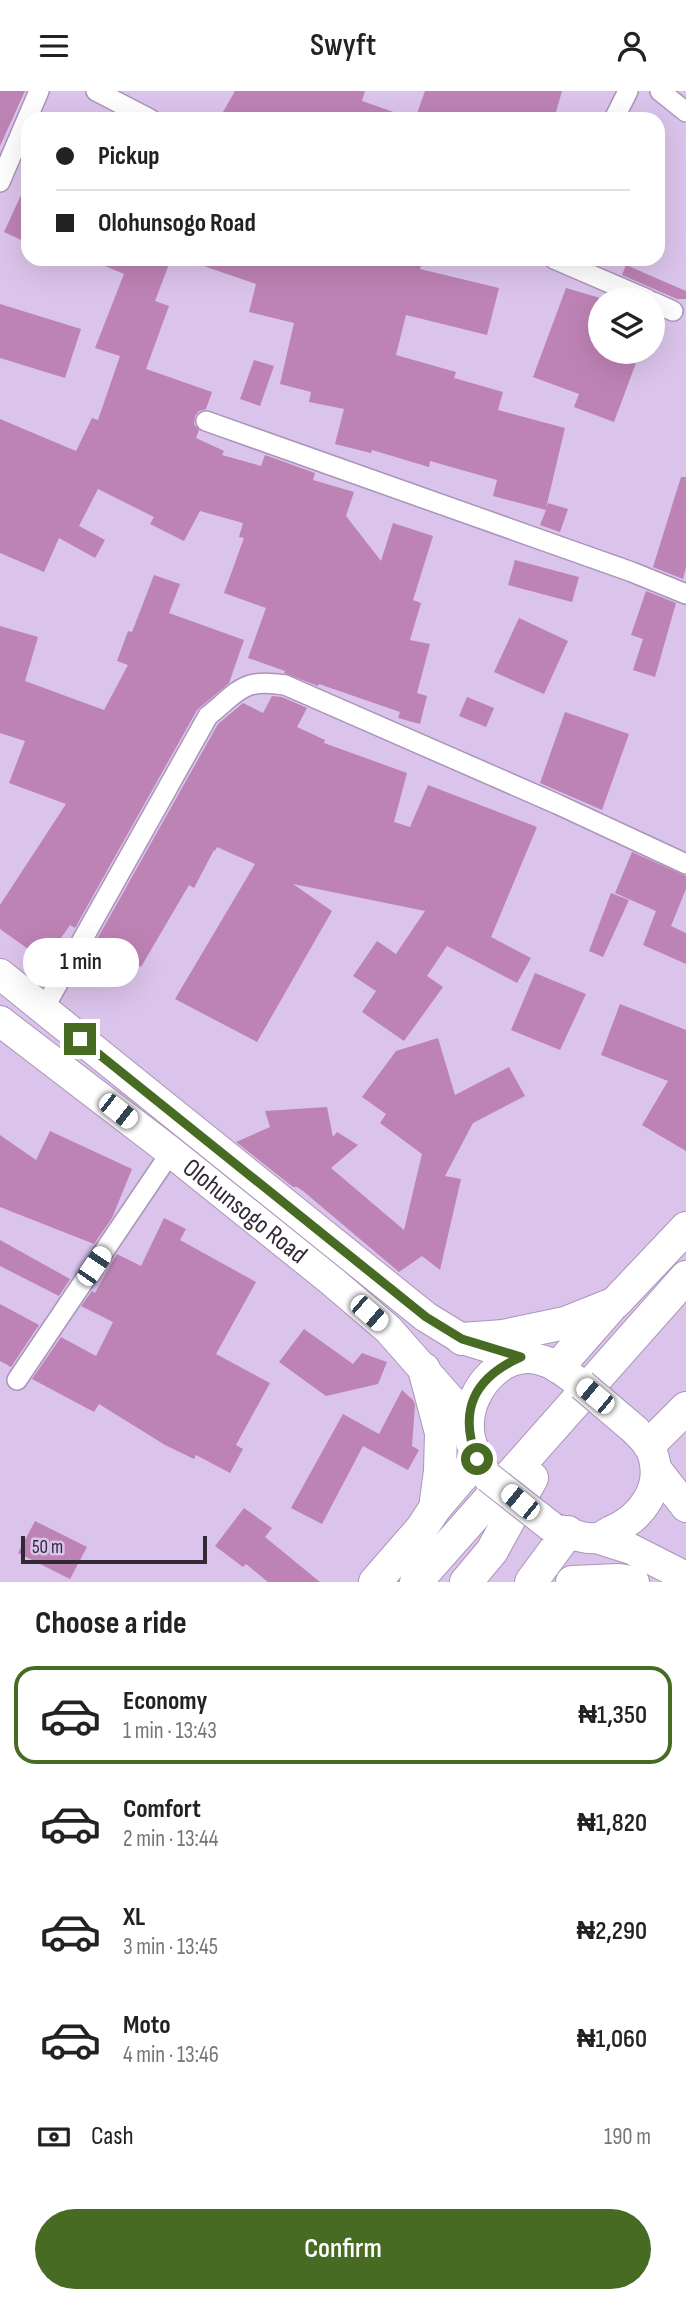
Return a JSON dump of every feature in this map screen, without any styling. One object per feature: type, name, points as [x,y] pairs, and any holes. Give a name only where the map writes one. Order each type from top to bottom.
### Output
[{"type":"highway","points":[[570,1376],[615,1303],[686,1228]]},
{"type":"highway","points":[[466,1582],[492,1551],[550,1440],[686,1277]]},
{"type":"highway","points":[[416,1582],[620,1370],[686,1290]]},
{"type":"highway","points":[[462,1339],[503,1336],[565,1323],[615,1303]]},
{"type":"highway","points":[[424,1369],[441,1433],[435,1509]]},
{"type":"highway","points":[[647,1448],[686,1408]]},
{"type":"highway","points":[[375,1582],[435,1509],[482,1468]]},
{"type":"highway","points":[[531,1582],[572,1533]]},
{"type":"highway","points":[[572,1582],[633,1582]]},
{"type":"main road","name":"Olohunsogo Road","points":[[0,974],[426,1317],[462,1339],[521,1357]]},
{"type":"main road","name":"Olohunsogo Road","points":[[0,1021],[172,1152],[333,1282],[388,1329],[469,1421]]},
{"type":"main road","points":[[686,1507],[647,1448],[570,1376],[538,1359],[521,1357],[501,1366],[484,1381],[474,1400],[469,1421],[470,1441],[482,1468],[572,1533],[631,1549],[686,1577]]},
{"type":"main road","points":[[572,1533],[620,1528],[643,1509],[655,1483],[647,1448]]},
{"type":"street","points":[[30,112],[39,91]]},
{"type":"street","points":[[96,91],[136,112]]},
{"type":"street","points":[[618,112],[628,91]]},
{"type":"street","points":[[660,91],[686,112]]},
{"type":"street","points":[[0,182],[21,133]]},
{"type":"street","points":[[570,266],[619,287]]},
{"type":"street","points":[[665,307],[673,311]]},
{"type":"street","points":[[206,421],[632,572],[686,594]]},
{"type":"street","points":[[43,1010],[208,716],[247,684],[268,682],[285,685],[557,804],[686,864]]},
{"type":"street","points":[[17,1380],[172,1152]]},
{"type":"building","points":[[0,91],[25,91],[0,146]]},
{"type":"building","points":[[235,91],[365,91],[362,101],[394,112],[223,112]]},
{"type":"building","points":[[425,91],[562,91],[556,112],[418,112]]},
{"type":"building","points":[[21,195],[21,240],[4,232]]},
{"type":"building","points":[[105,266],[168,266],[155,301],[169,306],[146,369],[212,392],[206,409],[195,416],[194,424],[199,430],[196,438],[224,451],[222,455],[261,466],[265,455],[315,473],[313,480],[354,492],[346,516],[381,561],[393,523],[433,536],[413,600],[421,603],[410,640],[430,644],[417,693],[427,696],[420,724],[398,718],[400,712],[319,684],[318,686],[248,658],[266,608],[224,593],[244,538],[239,537],[243,523],[200,511],[184,541],[150,524],[154,517],[98,489],[79,526],[105,540],[95,558],[59,538],[44,572],[0,553],[0,419],[76,451],[92,418],[98,420],[120,356],[95,348],[124,274]]},
{"type":"building","points":[[204,266],[421,266],[420,269],[499,288],[487,335],[406,315],[396,355],[456,372],[454,378],[503,392],[498,410],[565,428],[546,508],[548,503],[568,509],[560,532],[540,525],[546,510],[493,496],[497,480],[430,461],[429,467],[372,450],[371,453],[335,444],[344,409],[309,402],[311,392],[280,384],[294,323],[249,312],[256,284]]},
{"type":"building","points":[[626,266],[686,291],[686,299],[677,299],[665,294],[665,287],[650,287],[622,275]]},
{"type":"building","points":[[566,288],[588,294],[588,364],[636,364],[614,422],[574,407],[579,394],[533,377]]},
{"type":"building","points":[[0,304],[81,329],[65,378],[0,358]]},
{"type":"building","points":[[254,360],[274,366],[260,406],[240,399]]},
{"type":"building","points":[[681,477],[686,477],[686,567],[683,579],[653,567]]},
{"type":"building","points":[[515,560],[579,577],[572,602],[508,585]]},
{"type":"building","points":[[154,575],[180,584],[169,613],[244,640],[229,683],[197,710],[75,928],[70,925],[45,961],[0,929],[0,905],[66,804],[9,783],[25,741],[0,733],[0,626],[38,637],[25,681],[104,710],[128,665],[117,661],[128,631],[132,632]]},
{"type":"building","points":[[646,591],[676,603],[655,677],[633,670],[643,639],[631,635]]},
{"type":"building","points":[[519,618],[568,641],[544,694],[494,672]]},
{"type":"building","points":[[272,696],[282,697],[307,708],[297,727],[325,740],[324,743],[407,773],[394,822],[410,827],[428,785],[537,827],[491,937],[531,958],[517,983],[447,946],[427,976],[443,987],[404,1041],[362,1012],[376,991],[353,976],[377,941],[396,954],[425,911],[293,884],[332,911],[257,1042],[175,999],[255,864],[217,847],[194,888],[189,885],[141,967],[96,941],[218,724],[243,703],[263,713]]},
{"type":"building","points":[[467,697],[494,708],[486,727],[459,716]]},
{"type":"building","points":[[565,712],[629,734],[602,810],[540,783]]},
{"type":"building","points":[[632,852],[686,876],[686,889],[671,926],[686,933],[686,964],[643,945],[656,911],[615,893]]},
{"type":"building","points":[[611,893],[629,900],[603,957],[589,951]]},
{"type":"building","points":[[535,973],[586,994],[560,1050],[511,1030]]},
{"type":"building","points":[[620,1004],[686,1030],[686,1151],[642,1125],[668,1081],[601,1055]]},
{"type":"building","points":[[438,1038],[455,1095],[509,1067],[525,1096],[473,1123],[445,1176],[461,1179],[440,1270],[422,1256],[399,1272],[303,1191],[293,1187],[236,1142],[270,1127],[265,1111],[327,1107],[333,1137],[337,1132],[358,1145],[331,1168],[404,1230],[422,1154],[380,1123],[386,1114],[362,1097],[396,1051]]},
{"type":"building","points":[[50,1131],[132,1169],[112,1218],[94,1244],[0,1207],[0,1135],[36,1160]]},
{"type":"building","points":[[164,1218],[186,1229],[180,1240],[256,1282],[216,1354],[270,1383],[236,1445],[243,1449],[230,1473],[196,1455],[194,1459],[165,1445],[99,1404],[94,1412],[32,1379],[61,1337],[96,1356],[113,1322],[81,1306],[92,1291],[95,1293],[117,1254],[141,1266]]},
{"type":"building","points":[[0,1240],[70,1279],[59,1296],[0,1266]]},
{"type":"building","points":[[0,1304],[39,1325],[11,1367],[0,1361]]},
{"type":"building","points":[[304,1329],[353,1364],[362,1353],[387,1362],[378,1384],[326,1396],[279,1362]]},
{"type":"building","points":[[402,1390],[415,1405],[412,1446],[419,1450],[408,1470],[363,1446],[322,1524],[291,1508],[343,1414],[379,1434]]},
{"type":"building","points":[[244,1508],[272,1528],[265,1537],[320,1582],[268,1582],[246,1564],[243,1567],[215,1546]]},
{"type":"building","points":[[35,1521],[87,1547],[70,1579],[18,1553]]},
{"type":"route","points":[[80,1039],[426,1317],[462,1339],[521,1357],[501,1366],[484,1381],[474,1400],[469,1421],[470,1441],[477,1459]]}]
